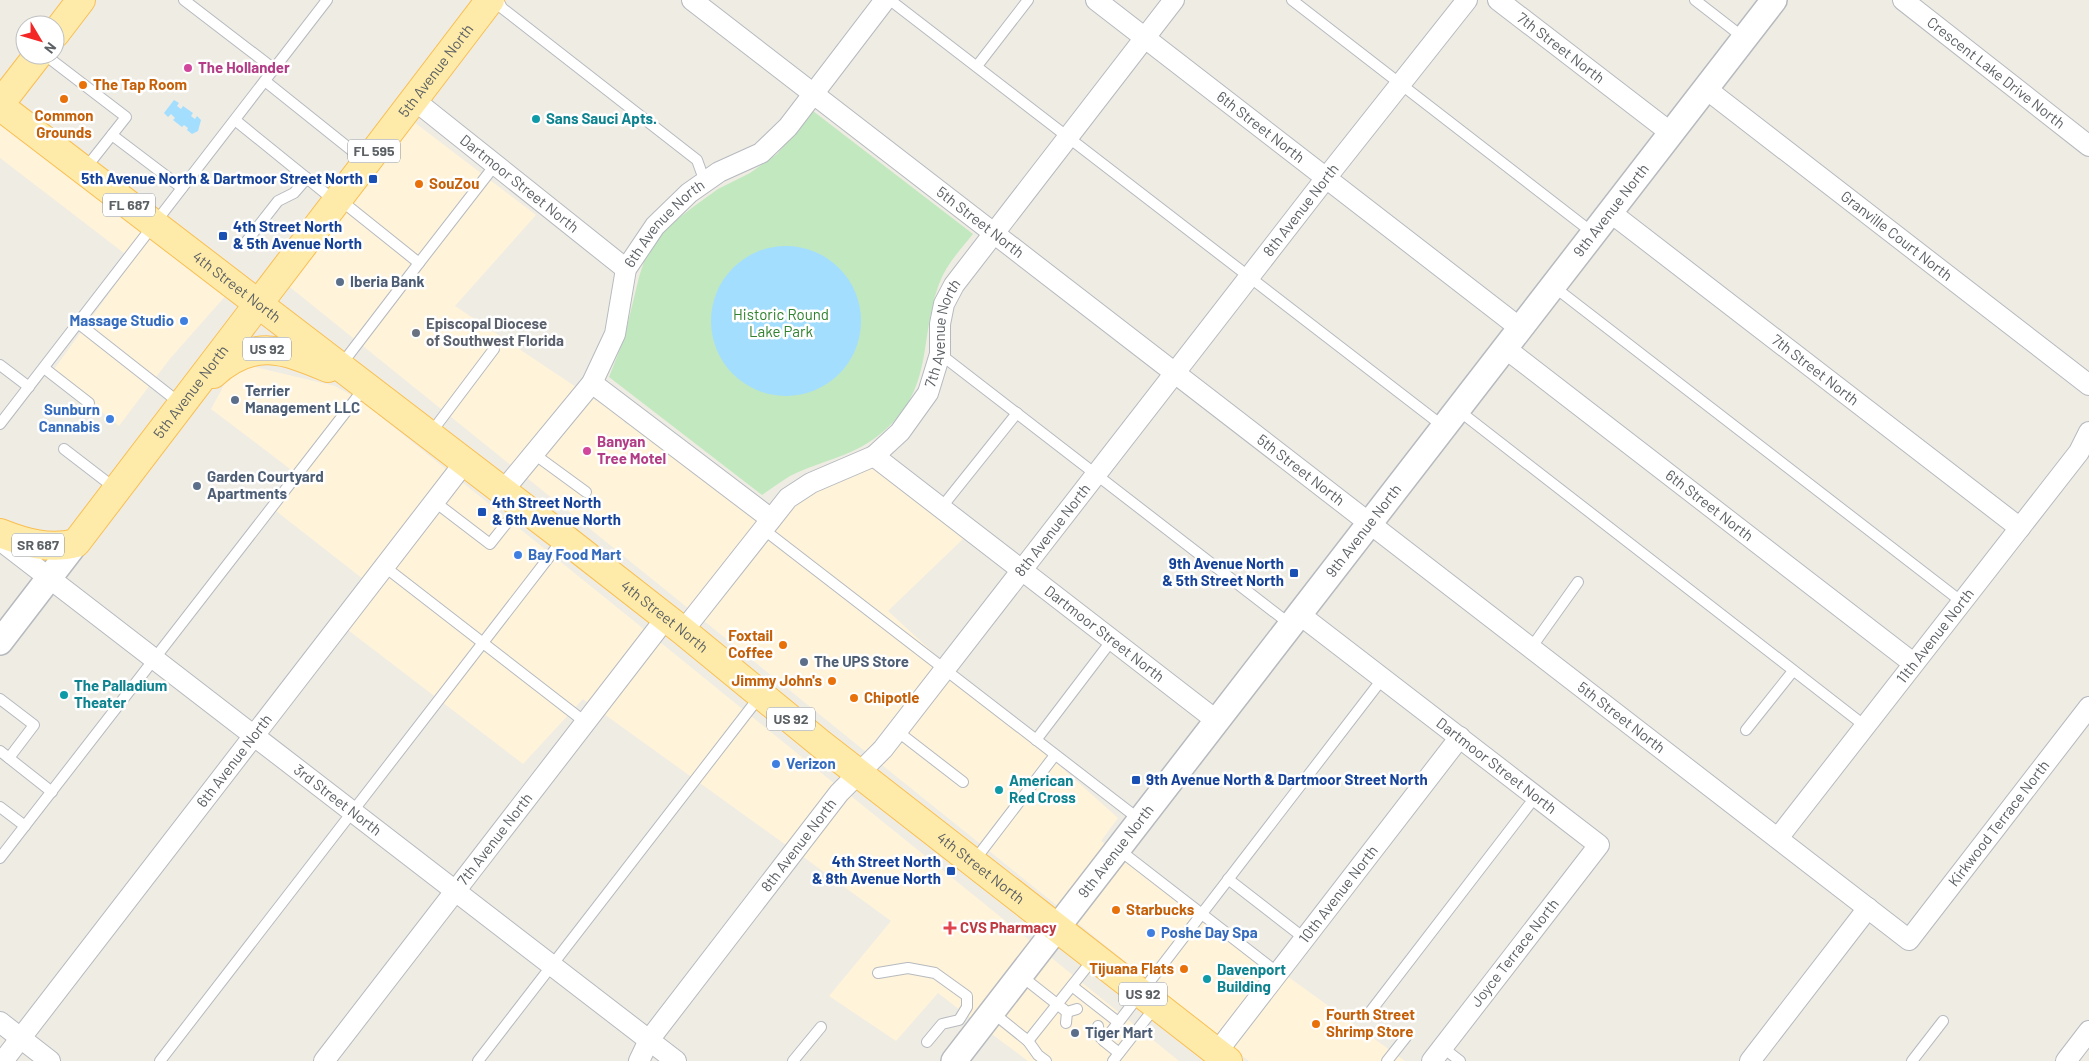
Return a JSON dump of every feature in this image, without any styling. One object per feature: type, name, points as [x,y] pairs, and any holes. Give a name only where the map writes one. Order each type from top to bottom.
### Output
[{"type":"main road","points":[[65,21],[82,0]]},
{"type":"main road","name":"5th Avenue North","points":[[76,543],[490,0]]},
{"type":"main road","points":[[0,105],[30,65]]},
{"type":"main road","name":"4th Street North","points":[[0,105],[564,538],[860,774],[1222,1056]]},
{"type":"main road","name":"US 92","points":[[187,399],[226,362],[243,354],[267,349],[293,355],[352,377]]},
{"type":"main road","name":"SR 687","points":[[0,533],[41,546],[63,546],[76,543]]},
{"type":"street","name":"5th Street North","points":[[692,0],[1909,940]]},
{"type":"street","name":"6th Avenue North","points":[[512,498],[534,454],[592,383],[615,334],[626,270],[655,226],[689,193],[719,172],[761,153],[788,127],[885,0]]},
{"type":"street","name":"6th Street North","points":[[1096,0],[1520,328]]},
{"type":"street","name":"7th Avenue North","points":[[324,1061],[586,722],[767,524],[788,498],[812,483],[874,456],[900,432],[928,393],[940,354],[940,324],[944,304],[954,285],[1174,0]]},
{"type":"street","name":"8th Avenue North","points":[[639,1061],[649,1040],[839,793],[860,774],[897,731],[1326,178],[1468,0]]},
{"type":"street","name":"7th Street North","points":[[1498,0],[1671,133]]},
{"type":"street","name":"9th Avenue North","points":[[954,1061],[1774,0]]},
{"type":"street","name":"Crescent Lake Drive North","points":[[1903,0],[2089,146]]},
{"type":"street","name":"Granville Court North","points":[[1705,88],[2089,385]]},
{"type":"street","name":"Dartmoor Street North","points":[[413,99],[626,270]]},
{"type":"street","name":"7th Street North","points":[[1610,212],[2020,528]]},
{"type":"street","name":"6th Street North","points":[[1505,348],[1913,663]]},
{"type":"street","points":[[592,383],[767,524]]},
{"type":"street","name":"11th Avenue North","points":[[1778,838],[2020,528],[2084,456],[2089,432]]},
{"type":"street","name":"Dartmoor Street North","points":[[874,456],[1217,720]]},
{"type":"street","name":"6th Avenue North","points":[[3,1061],[465,462]]},
{"type":"street","name":"3rd Street North","points":[[0,540],[676,1061]]},
{"type":"street","name":"5th Avenue North","points":[[0,642],[76,543]]},
{"type":"street","name":"Dartmoor Street North","points":[[1295,619],[1384,678],[1599,845]]},
{"type":"street","name":"Kirkwood Terrace North","points":[[1909,940],[2089,707]]},
{"type":"street","name":"10th Avenue North","points":[[1222,1056],[1304,938],[1460,737]]},
{"type":"street","name":"Joyce Terrace North","points":[[1437,1054],[1599,845]]},
{"type":"street","points":[[1750,1061],[1868,908]]},
{"type":"street","points":[[0,1022],[50,1061]]},
{"type":"street","points":[[2066,1061],[2089,1032]]},
{"type":"lane","points":[[184,0],[274,70]]},
{"type":"lane","points":[[0,424],[328,0]]},
{"type":"lane","points":[[498,0],[502,8],[697,160],[705,182]]},
{"type":"lane","points":[[890,0],[1250,277],[1450,418],[1793,671],[1864,726]]},
{"type":"lane","points":[[976,66],[1028,0]]},
{"type":"lane","points":[[1292,0],[1594,233]]},
{"type":"lane","points":[[1695,0],[1744,38]]},
{"type":"lane","points":[[58,65],[126,117],[84,170]]},
{"type":"lane","points":[[265,81],[366,162]]},
{"type":"lane","points":[[235,120],[306,178],[419,263]]},
{"type":"lane","points":[[112,135],[182,188]]},
{"type":"lane","points":[[0,858],[155,658],[352,377],[419,263],[495,164]]},
{"type":"lane","points":[[246,242],[278,201],[294,193],[306,178]]},
{"type":"lane","points":[[1553,286],[1962,602]]},
{"type":"lane","points":[[78,323],[187,399]]},
{"type":"lane","points":[[429,435],[494,349]]},
{"type":"lane","points":[[940,354],[1095,474],[1295,619]]},
{"type":"lane","points":[[0,365],[29,387]]},
{"type":"lane","points":[[44,368],[89,403]]},
{"type":"lane","points":[[941,508],[1016,413]]},
{"type":"lane","points":[[64,449],[117,490]]},
{"type":"lane","points":[[534,454],[586,492]]},
{"type":"lane","points":[[435,502],[490,544],[512,498]]},
{"type":"lane","points":[[767,524],[945,670],[1140,820]]},
{"type":"lane","points":[[160,1061],[564,538]]},
{"type":"lane","points":[[385,567],[586,722]]},
{"type":"lane","points":[[1531,648],[1578,582]]},
{"type":"lane","points":[[1036,740],[1112,640]]},
{"type":"lane","points":[[1746,730],[1793,671]]},
{"type":"lane","points":[[1100,1034],[1116,1057],[1149,999],[1202,914],[1384,678]]},
{"type":"lane","points":[[478,1061],[762,694]]},
{"type":"lane","points":[[0,700],[34,725],[9,758]]},
{"type":"lane","points":[[897,731],[963,782]]},
{"type":"lane","points":[[0,751],[52,792]]},
{"type":"lane","points":[[973,862],[1055,755]]},
{"type":"lane","points":[[1367,1016],[1536,796]]},
{"type":"lane","points":[[1,810],[25,826]]},
{"type":"lane","points":[[1118,849],[1278,973]]},
{"type":"lane","points":[[1228,879],[1304,938]]},
{"type":"lane","points":[[1028,1041],[1095,957]]},
{"type":"lane","points":[[878,973],[908,968],[935,973],[967,996],[967,1007],[959,1020],[942,1024],[927,1042]]},
{"type":"lane","points":[[1020,976],[1070,1015]]},
{"type":"lane","points":[[1072,986],[1118,1022]]},
{"type":"lane","points":[[1087,1040],[1100,1034],[1149,999]]},
{"type":"lane","points":[[992,1012],[1028,1041],[1038,1055],[1046,1061]]},
{"type":"lane","points":[[1912,1061],[1943,1021]]},
{"type":"lane","points":[[793,1061],[820,1028]]},
{"type":"lane","points":[[1387,1061],[1406,1037]]},
{"type":"lane","points":[[1437,1054],[1460,1061]]},
{"type":"shaded area","points":[[410,119],[536,215],[455,306],[576,387],[512,466],[286,284]]},
{"type":"shaded area","points":[[0,120],[229,292],[169,360],[119,426],[52,372],[133,260],[0,158]]},
{"type":"shaded area","points":[[251,366],[335,386],[360,400],[447,470],[363,579],[276,511],[302,478],[211,409],[229,376]]},
{"type":"shaded area","points":[[592,398],[622,417],[625,423],[643,432],[758,520],[689,609],[527,478]]},
{"type":"shaded area","points":[[874,467],[965,537],[888,611],[940,659],[866,752],[704,621],[795,505],[817,491]]},
{"type":"shaded area","points":[[462,482],[645,630],[588,703],[583,699],[523,764],[348,630]]},
{"type":"shaded area","points":[[660,642],[835,784],[786,845],[604,714]]},
{"type":"shaded area","points":[[955,672],[1118,818],[1101,841],[1108,846],[1060,908],[882,765]]},
{"type":"shaded area","points":[[851,796],[1033,943],[973,1020],[938,993],[896,1041],[829,996],[891,921],[802,856]]},
{"type":"shaded area","points":[[1123,858],[1272,965],[1217,1036],[1075,921]]},
{"type":"shaded area","points":[[1048,955],[1179,1061],[1028,1061],[989,1032]]},
{"type":"shaded area","points":[[1287,976],[1405,1061],[1249,1061],[1232,1048]]},
{"type":"green space","name":"Historic Round Lake Park","points":[[813,111],[973,234],[949,264],[939,284],[933,304],[923,362],[911,397],[901,414],[885,430],[862,446],[790,476],[762,495],[609,377],[624,339],[647,252],[666,228],[693,207],[718,189],[750,173],[777,154]]},
{"type":"water","points":[[174,100],[179,103],[177,106],[181,109],[183,106],[193,113],[191,116],[195,119],[197,116],[201,120],[198,131],[192,134],[184,125],[182,127],[173,120],[175,118],[171,114],[168,117],[164,113]]},
{"type":"water","points":[[786,246],[815,252],[839,268],[855,292],[861,321],[855,350],[839,374],[815,390],[786,396],[757,390],[733,374],[717,350],[711,321],[717,292],[733,268],[757,252]]},
{"type":"place","name":"The Hollander","points":[[188,68]]},
{"type":"place","name":"The Tap Room","points":[[83,85]]},
{"type":"place","name":"Common Grounds","points":[[64,99]]},
{"type":"place","name":"Sans Sauci Apts.","points":[[536,119]]},
{"type":"place","name":"5th Avenue North & Dartmoor Street North","points":[[373,179]]},
{"type":"place","name":"SouZou","points":[[419,184]]},
{"type":"place","name":"4th Street North & 5th Avenue North","points":[[223,236]]},
{"type":"place","name":"Iberia Bank","points":[[340,282]]},
{"type":"place","name":"Massage Studio","points":[[184,321]]},
{"type":"place","name":"Episcopal Diocese of Southwest Florida","points":[[416,333]]},
{"type":"place","name":"Terrier Management LLC","points":[[235,400]]},
{"type":"place","name":"Sunburn Cannabis","points":[[110,419]]},
{"type":"place","name":"Banyan Tree Motel","points":[[587,451]]},
{"type":"place","name":"Garden Courtyard Apartments","points":[[197,486]]},
{"type":"place","name":"4th Street North & 6th Avenue North","points":[[482,512]]},
{"type":"place","name":"Bay Food Mart","points":[[518,555]]},
{"type":"place","name":"9th Avenue North & 5th Street North","points":[[1294,573]]},
{"type":"place","name":"Foxtail Coffee","points":[[783,645]]},
{"type":"place","name":"The UPS Store","points":[[804,662]]},
{"type":"place","name":"Jimmy John's","points":[[832,681]]},
{"type":"place","name":"The Palladium Theater","points":[[64,695]]},
{"type":"place","name":"Chipotle","points":[[854,698]]},
{"type":"place","name":"Verizon","points":[[776,764]]},
{"type":"place","name":"9th Avenue North & Dartmoor Street North","points":[[1136,780]]},
{"type":"place","name":"American Red Cross","points":[[999,790]]},
{"type":"place","name":"4th Street North & 8th Avenue North","points":[[951,871]]},
{"type":"place","name":"Starbucks","points":[[1116,910]]},
{"type":"place","name":"CVS Pharmacy","points":[[950,928]]},
{"type":"place","name":"Poshe Day Spa","points":[[1151,933]]},
{"type":"place","name":"Tijuana Flats","points":[[1184,969]]},
{"type":"place","name":"Davenport Building","points":[[1207,979]]},
{"type":"place","name":"Fourth Street Shrimp Store","points":[[1316,1024]]},
{"type":"place","name":"Tiger Mart","points":[[1075,1033]]}]
